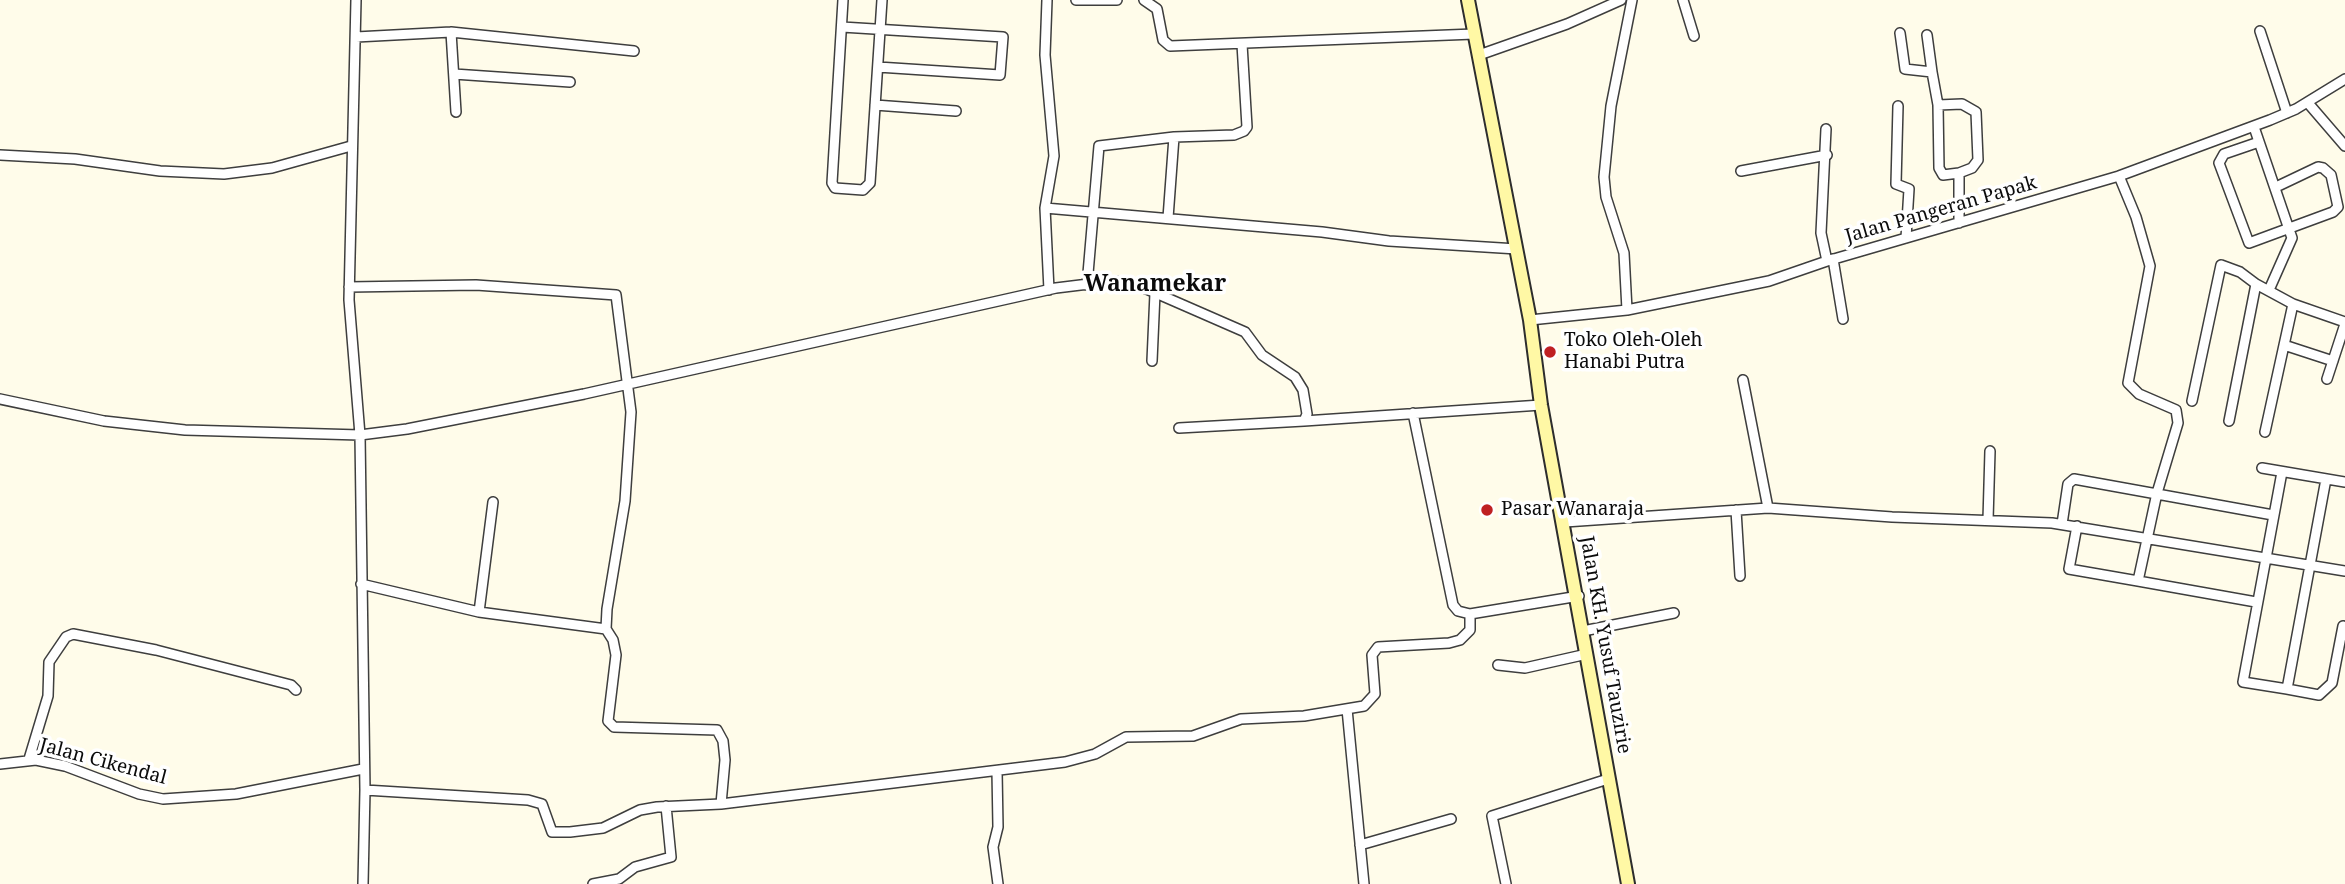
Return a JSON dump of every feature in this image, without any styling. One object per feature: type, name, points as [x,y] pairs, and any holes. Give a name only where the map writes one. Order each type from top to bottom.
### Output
[{"type":"main road","name":"Jalan KH. Yusuf Tauzirie","points":[[1468,0],[1530,320],[1541,405],[1565,522],[1628,884]]},
{"type":"street","points":[[356,0],[349,287],[360,435],[365,790],[363,884]]},
{"type":"street","points":[[843,0],[832,176],[835,188],[868,187],[882,0]]},
{"type":"street","points":[[1047,0],[1045,55],[1054,156],[1045,208],[1049,290]]},
{"type":"street","points":[[1076,0],[1117,0]]},
{"type":"street","points":[[1144,0],[1157,9],[1163,40],[1167,44],[1242,44],[1474,34]]},
{"type":"street","points":[[1479,55],[1567,24],[1621,0]]},
{"type":"street","points":[[1627,310],[1624,253],[1606,197],[1604,177],[1611,106],[1632,0]]},
{"type":"street","points":[[1684,0],[1695,36]]},
{"type":"street","points":[[842,27],[1003,37],[1000,75],[878,67]]},
{"type":"street","points":[[2260,31],[2287,113]]},
{"type":"street","points":[[356,37],[451,32],[634,51]]},
{"type":"street","points":[[451,32],[456,112]]},
{"type":"street","points":[[1900,33],[1905,69],[1932,72]]},
{"type":"street","points":[[1927,35],[1938,104],[1940,171],[1943,175],[1972,168],[1978,160],[1976,112],[1962,104],[1938,104]]},
{"type":"street","points":[[1087,285],[1100,145],[1174,137],[1234,135],[1244,131],[1247,127],[1242,44]]},
{"type":"street","points":[[454,74],[570,82]]},
{"type":"street","name":"Jalan Pangeran Papak","points":[[1530,320],[1627,310],[1734,290],[2119,176],[2287,113],[2345,79]]},
{"type":"street","points":[[2308,103],[2345,146]]},
{"type":"street","points":[[875,106],[956,111]]},
{"type":"street","points":[[1898,106],[1896,184],[1909,189],[1906,238]]},
{"type":"street","points":[[2254,127],[2292,238],[2269,290]]},
{"type":"street","points":[[1826,129],[1827,155],[1821,233],[1843,319]]},
{"type":"street","points":[[1168,218],[1174,137]]},
{"type":"street","points":[[2259,142],[2224,154],[2220,158],[2221,170],[2249,243],[2333,212],[2339,207],[2331,175],[2318,167],[2276,187]]},
{"type":"street","points":[[0,155],[75,159],[160,171],[224,174],[272,168],[351,146]]},
{"type":"street","points":[[1741,171],[1827,155]]},
{"type":"street","points":[[1959,173],[1959,223]]},
{"type":"street","points":[[2119,176],[2136,217],[2150,266],[2128,383],[2139,394],[2176,410],[2178,423],[2157,494],[2137,581]]},
{"type":"street","points":[[1045,208],[1390,241],[1517,249]]},
{"type":"street","points":[[2192,401],[2221,265],[2240,272],[2293,304],[2345,323],[2327,379]]},
{"type":"street","points":[[0,399],[104,421],[185,430],[360,435],[407,429],[626,383],[1049,290],[1129,282],[1245,332],[1262,355],[1295,377],[1303,390],[1307,414],[1304,421]]},
{"type":"street","points":[[2229,421],[2256,284]]},
{"type":"street","points":[[349,287],[469,285],[612,293],[617,298],[631,412],[630,458],[606,629],[613,640],[616,655],[610,724],[614,727],[717,730],[723,741],[725,760],[721,804]]},
{"type":"street","points":[[1152,361],[1155,293]]},
{"type":"street","points":[[2265,432],[2293,304]]},
{"type":"street","points":[[2284,345],[2333,361]]},
{"type":"street","points":[[1743,380],[1768,508]]},
{"type":"street","points":[[1179,428],[1541,405]]},
{"type":"street","points":[[1413,413],[1453,605],[1458,611],[1470,614],[1578,596]]},
{"type":"street","points":[[1988,520],[1990,451]]},
{"type":"street","points":[[2262,468],[2345,482]]},
{"type":"street","points":[[2282,472],[2243,682],[2319,695],[2332,683],[2344,623]]},
{"type":"street","points":[[2062,524],[2068,484],[2074,479],[2273,514]]},
{"type":"street","points":[[2287,689],[2326,480]]},
{"type":"street","points":[[479,612],[493,502]]},
{"type":"street","points":[[1565,522],[1768,508],[2062,524],[2148,536],[2345,571]]},
{"type":"street","points":[[1736,510],[1740,576]]},
{"type":"street","points":[[2077,526],[2069,569],[2256,602]]},
{"type":"street","points":[[360,584],[479,612],[606,629]]},
{"type":"street","points":[[1583,631],[1674,613]]},
{"type":"street","points":[[365,790],[528,800],[542,804],[550,830],[554,832],[603,828],[640,810],[666,806],[721,804],[1082,759],[1126,737],[1192,736],[1241,719],[1304,716],[1364,706],[1373,699],[1374,650],[1383,646],[1460,640],[1470,630],[1470,614]]},
{"type":"street","points":[[29,759],[46,706],[49,662],[66,637],[73,634],[156,650],[291,685],[296,690]]},
{"type":"street","points":[[1498,665],[1525,668],[1587,654]]},
{"type":"street","points":[[1347,709],[1363,884]]},
{"type":"street","name":"Jalan Cikendal","points":[[0,764],[29,759],[65,766],[139,794],[163,799],[236,794],[363,769]]},
{"type":"street","points":[[997,771],[998,827],[993,852],[998,884]]},
{"type":"street","points":[[1506,884],[1493,816],[1608,779]]},
{"type":"street","points":[[593,884],[617,880],[635,867],[671,857],[666,806]]},
{"type":"street","points":[[1360,845],[1451,819]]},
{"type":"place","name":"Toko Oleh-Oleh Hanabi Putra","points":[[1550,352]]},
{"type":"place","name":"Pasar Wanaraja","points":[[1487,510]]},
{"type":"district","name":"Wanamekar","points":[[1155,284]]}]
